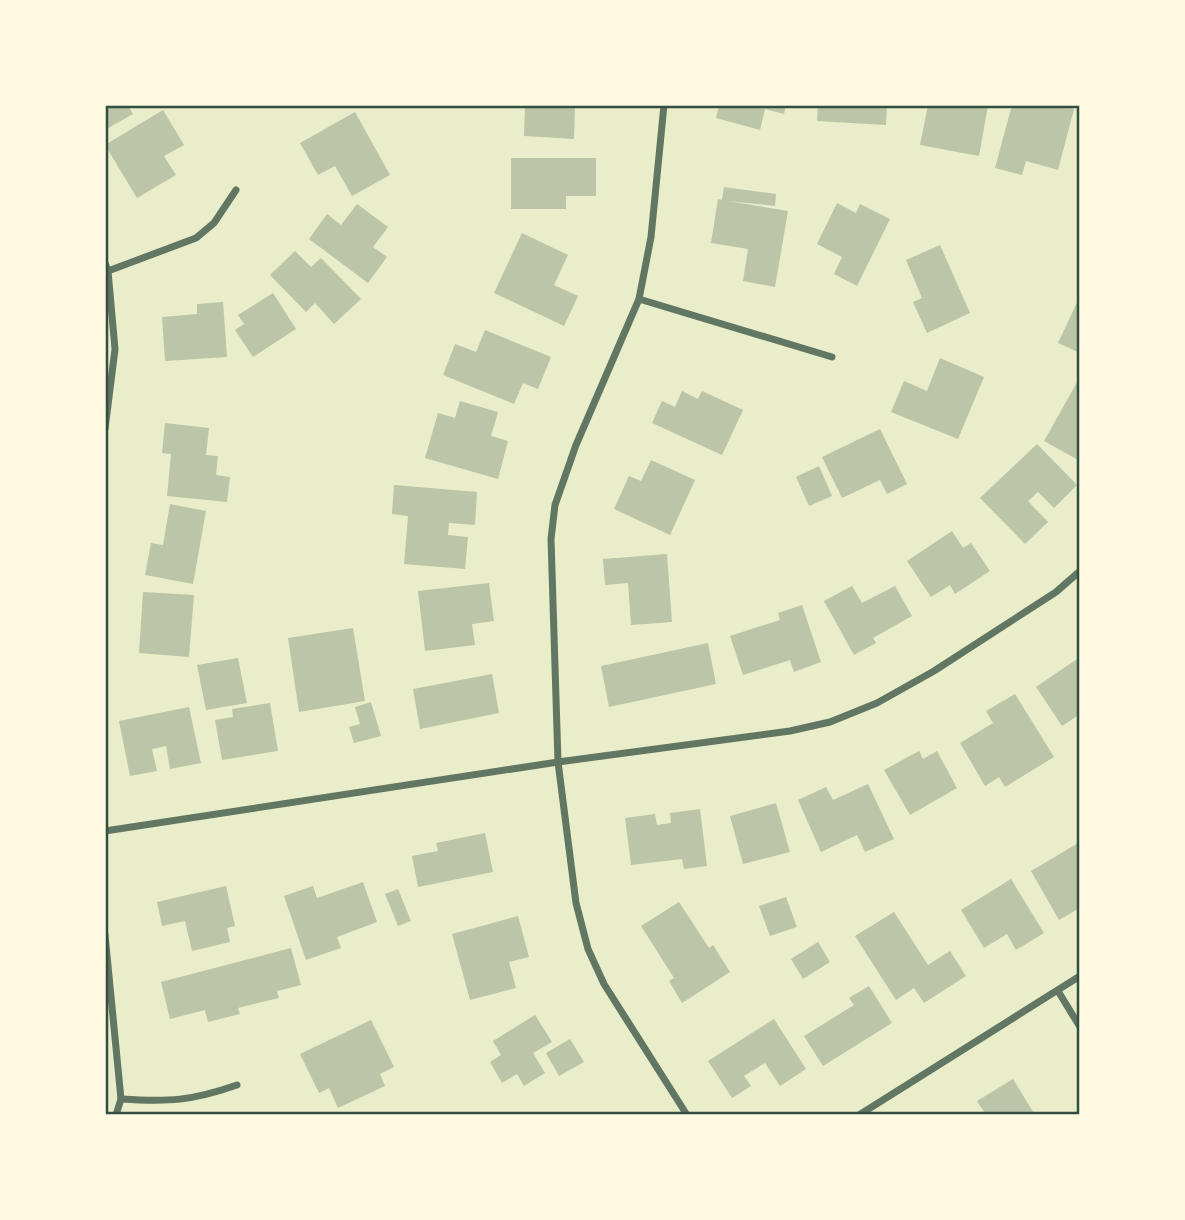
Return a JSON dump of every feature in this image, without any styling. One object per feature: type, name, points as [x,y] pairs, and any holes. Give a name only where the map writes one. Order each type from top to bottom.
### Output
[{"type":"street","points":[[664,105],[651,237],[639,299],[576,445],[555,505],[551,539],[558,762],[576,903],[588,949],[604,984],[687,1115]]},
{"type":"street","points":[[105,429],[115,349],[107,267],[196,238],[214,223],[236,190]]},
{"type":"street","points":[[639,299],[832,357]]},
{"type":"street","points":[[105,831],[558,762],[790,731],[830,722],[877,703],[934,671],[1056,592],[1080,571]]},
{"type":"street","points":[[105,935],[121,1098],[116,1115]]},
{"type":"street","points":[[859,1115],[1080,976]]},
{"type":"street","points":[[1058,990],[1080,1027]]},
{"type":"street","points":[[121,1098],[164,1102],[202,1098],[237,1086]]},
{"type":"building","points":[[105,105],[128,105],[133,114],[105,130]]},
{"type":"building","points":[[525,105],[575,105],[574,139],[524,136]]},
{"type":"building","points":[[719,105],[786,105],[784,114],[765,109],[760,130],[716,118]]},
{"type":"building","points":[[818,105],[887,105],[886,125],[817,121]]},
{"type":"building","points":[[928,105],[988,105],[979,156],[920,145]]},
{"type":"building","points":[[1012,105],[1059,105],[1074,109],[1058,170],[1026,161],[1022,175],[995,168]]},
{"type":"building","points":[[163,110],[184,145],[164,156],[176,175],[137,198],[105,145]]},
{"type":"building","points":[[355,112],[390,175],[352,196],[335,166],[318,175],[300,143]]},
{"type":"building","points":[[511,158],[596,158],[596,196],[566,196],[566,209],[511,209]]},
{"type":"building","points":[[724,187],[776,194],[775,206],[728,201],[788,211],[775,287],[743,281],[748,249],[711,243],[718,199],[722,200]]},
{"type":"building","points":[[837,203],[856,213],[860,204],[890,219],[857,286],[834,274],[842,257],[817,244]]},
{"type":"building","points":[[357,204],[388,227],[373,247],[387,257],[368,283],[309,239],[327,214],[341,225]]},
{"type":"building","points":[[522,233],[568,255],[554,285],[578,296],[564,326],[494,293]]},
{"type":"building","points":[[940,245],[970,313],[927,333],[913,302],[922,298],[906,260]]},
{"type":"building","points":[[295,251],[311,267],[321,258],[361,299],[334,324],[315,303],[306,312],[270,275]]},
{"type":"building","points":[[273,293],[296,329],[253,357],[235,330],[244,324],[238,315]]},
{"type":"building","points":[[1080,296],[1080,353],[1058,343]]},
{"type":"building","points":[[223,302],[227,357],[165,361],[162,317],[197,314],[197,304]]},
{"type":"building","points":[[485,330],[551,357],[538,389],[523,383],[514,404],[443,375],[455,344],[476,352]]},
{"type":"building","points":[[940,358],[984,377],[958,439],[891,412],[904,381],[927,391]]},
{"type":"building","points":[[1080,377],[1080,461],[1044,441]]},
{"type":"building","points":[[682,391],[698,399],[702,391],[743,410],[722,455],[652,423],[662,401],[675,407]]},
{"type":"building","points":[[460,401],[498,412],[491,436],[508,441],[498,479],[425,458],[438,413],[455,418]]},
{"type":"building","points":[[165,423],[209,428],[206,455],[218,456],[216,475],[230,477],[227,502],[167,496],[171,454],[162,453]]},
{"type":"building","points":[[880,429],[907,484],[887,494],[880,480],[842,498],[822,457]]},
{"type":"building","points":[[1037,444],[1077,485],[1054,508],[1038,492],[1028,501],[1048,522],[1025,544],[980,498]]},
{"type":"building","points":[[651,460],[695,480],[670,535],[614,509],[629,476],[641,481]]},
{"type":"building","points":[[819,466],[832,496],[809,506],[796,477]]},
{"type":"building","points":[[394,485],[477,492],[475,525],[449,523],[448,535],[468,537],[465,569],[404,564],[408,516],[392,514]]},
{"type":"building","points":[[170,504],[206,511],[193,584],[145,575],[151,543],[163,545]]},
{"type":"building","points":[[952,531],[963,548],[971,543],[990,571],[955,594],[950,585],[931,597],[907,561]]},
{"type":"building","points":[[667,554],[672,622],[631,625],[628,583],[605,585],[603,559]]},
{"type":"building","points":[[489,583],[494,621],[472,624],[475,645],[425,651],[418,591]]},
{"type":"building","points":[[852,586],[862,603],[895,586],[912,616],[873,638],[876,643],[854,655],[824,601]]},
{"type":"building","points":[[143,592],[194,595],[189,657],[139,653]]},
{"type":"building","points":[[802,605],[821,662],[794,672],[790,660],[743,675],[730,636],[780,620],[778,613]]},
{"type":"building","points":[[353,628],[365,701],[299,712],[288,638]]},
{"type":"building","points":[[708,643],[716,684],[609,707],[601,666]]},
{"type":"building","points":[[1080,657],[1080,714],[1062,726],[1036,687]]},
{"type":"building","points":[[238,658],[247,703],[206,710],[197,665]]},
{"type":"building","points":[[492,674],[499,713],[420,729],[413,689]]},
{"type":"building","points":[[1015,694],[1054,757],[1005,787],[999,777],[985,786],[960,743],[993,723],[986,711]]},
{"type":"building","points":[[371,702],[381,736],[354,743],[349,727],[360,724],[355,707]]},
{"type":"building","points":[[270,703],[278,751],[222,760],[215,720],[233,717],[232,709]]},
{"type":"building","points":[[189,707],[201,763],[170,769],[166,746],[152,749],[157,771],[130,776],[119,721]]},
{"type":"building","points":[[919,751],[923,759],[937,751],[957,788],[910,815],[884,770]]},
{"type":"building","points":[[868,784],[894,839],[865,852],[857,835],[821,852],[798,800],[826,787],[833,800]]},
{"type":"building","points":[[776,803],[790,852],[743,864],[730,816]]},
{"type":"building","points":[[700,809],[707,866],[684,869],[682,859],[631,865],[625,818],[655,814],[657,825],[671,823],[670,813]]},
{"type":"building","points":[[485,833],[493,872],[418,887],[412,856],[438,851],[436,843]]},
{"type":"building","points":[[1080,842],[1080,908],[1059,920],[1031,871]]},
{"type":"building","points":[[1011,879],[1044,933],[1016,950],[1007,934],[984,948],[961,910]]},
{"type":"building","points":[[363,882],[377,922],[337,937],[341,948],[306,960],[284,896],[313,886],[317,898]]},
{"type":"building","points":[[226,886],[235,926],[227,928],[230,942],[192,951],[185,921],[162,926],[157,902]]},
{"type":"building","points":[[398,889],[411,921],[398,926],[385,894]]},
{"type":"building","points":[[786,897],[797,927],[770,936],[759,906]]},
{"type":"building","points":[[679,902],[709,948],[713,945],[730,972],[682,1003],[669,981],[674,978],[641,926]]},
{"type":"building","points":[[894,912],[928,965],[950,951],[966,976],[924,1003],[914,988],[896,1000],[855,936]]},
{"type":"building","points":[[518,916],[529,957],[509,962],[516,988],[470,1000],[452,934]]},
{"type":"building","points":[[818,942],[830,962],[803,979],[791,959]]},
{"type":"building","points":[[291,948],[301,985],[277,991],[279,998],[238,1008],[240,1014],[208,1022],[205,1010],[170,1019],[161,982]]},
{"type":"building","points":[[869,986],[892,1023],[823,1066],[804,1036],[854,1005],[849,998]]},
{"type":"building","points":[[535,1015],[552,1042],[533,1053],[545,1073],[524,1086],[517,1074],[502,1083],[490,1062],[501,1055],[493,1041]]},
{"type":"building","points":[[774,1019],[806,1069],[780,1086],[765,1063],[744,1076],[751,1086],[732,1098],[708,1061]]},
{"type":"building","points":[[371,1020],[394,1067],[380,1074],[385,1086],[338,1108],[329,1088],[319,1093],[300,1054]]},
{"type":"building","points":[[570,1039],[584,1062],[559,1076],[546,1053]]},
{"type":"building","points":[[1013,1079],[1035,1115],[986,1115],[977,1101]]}]
